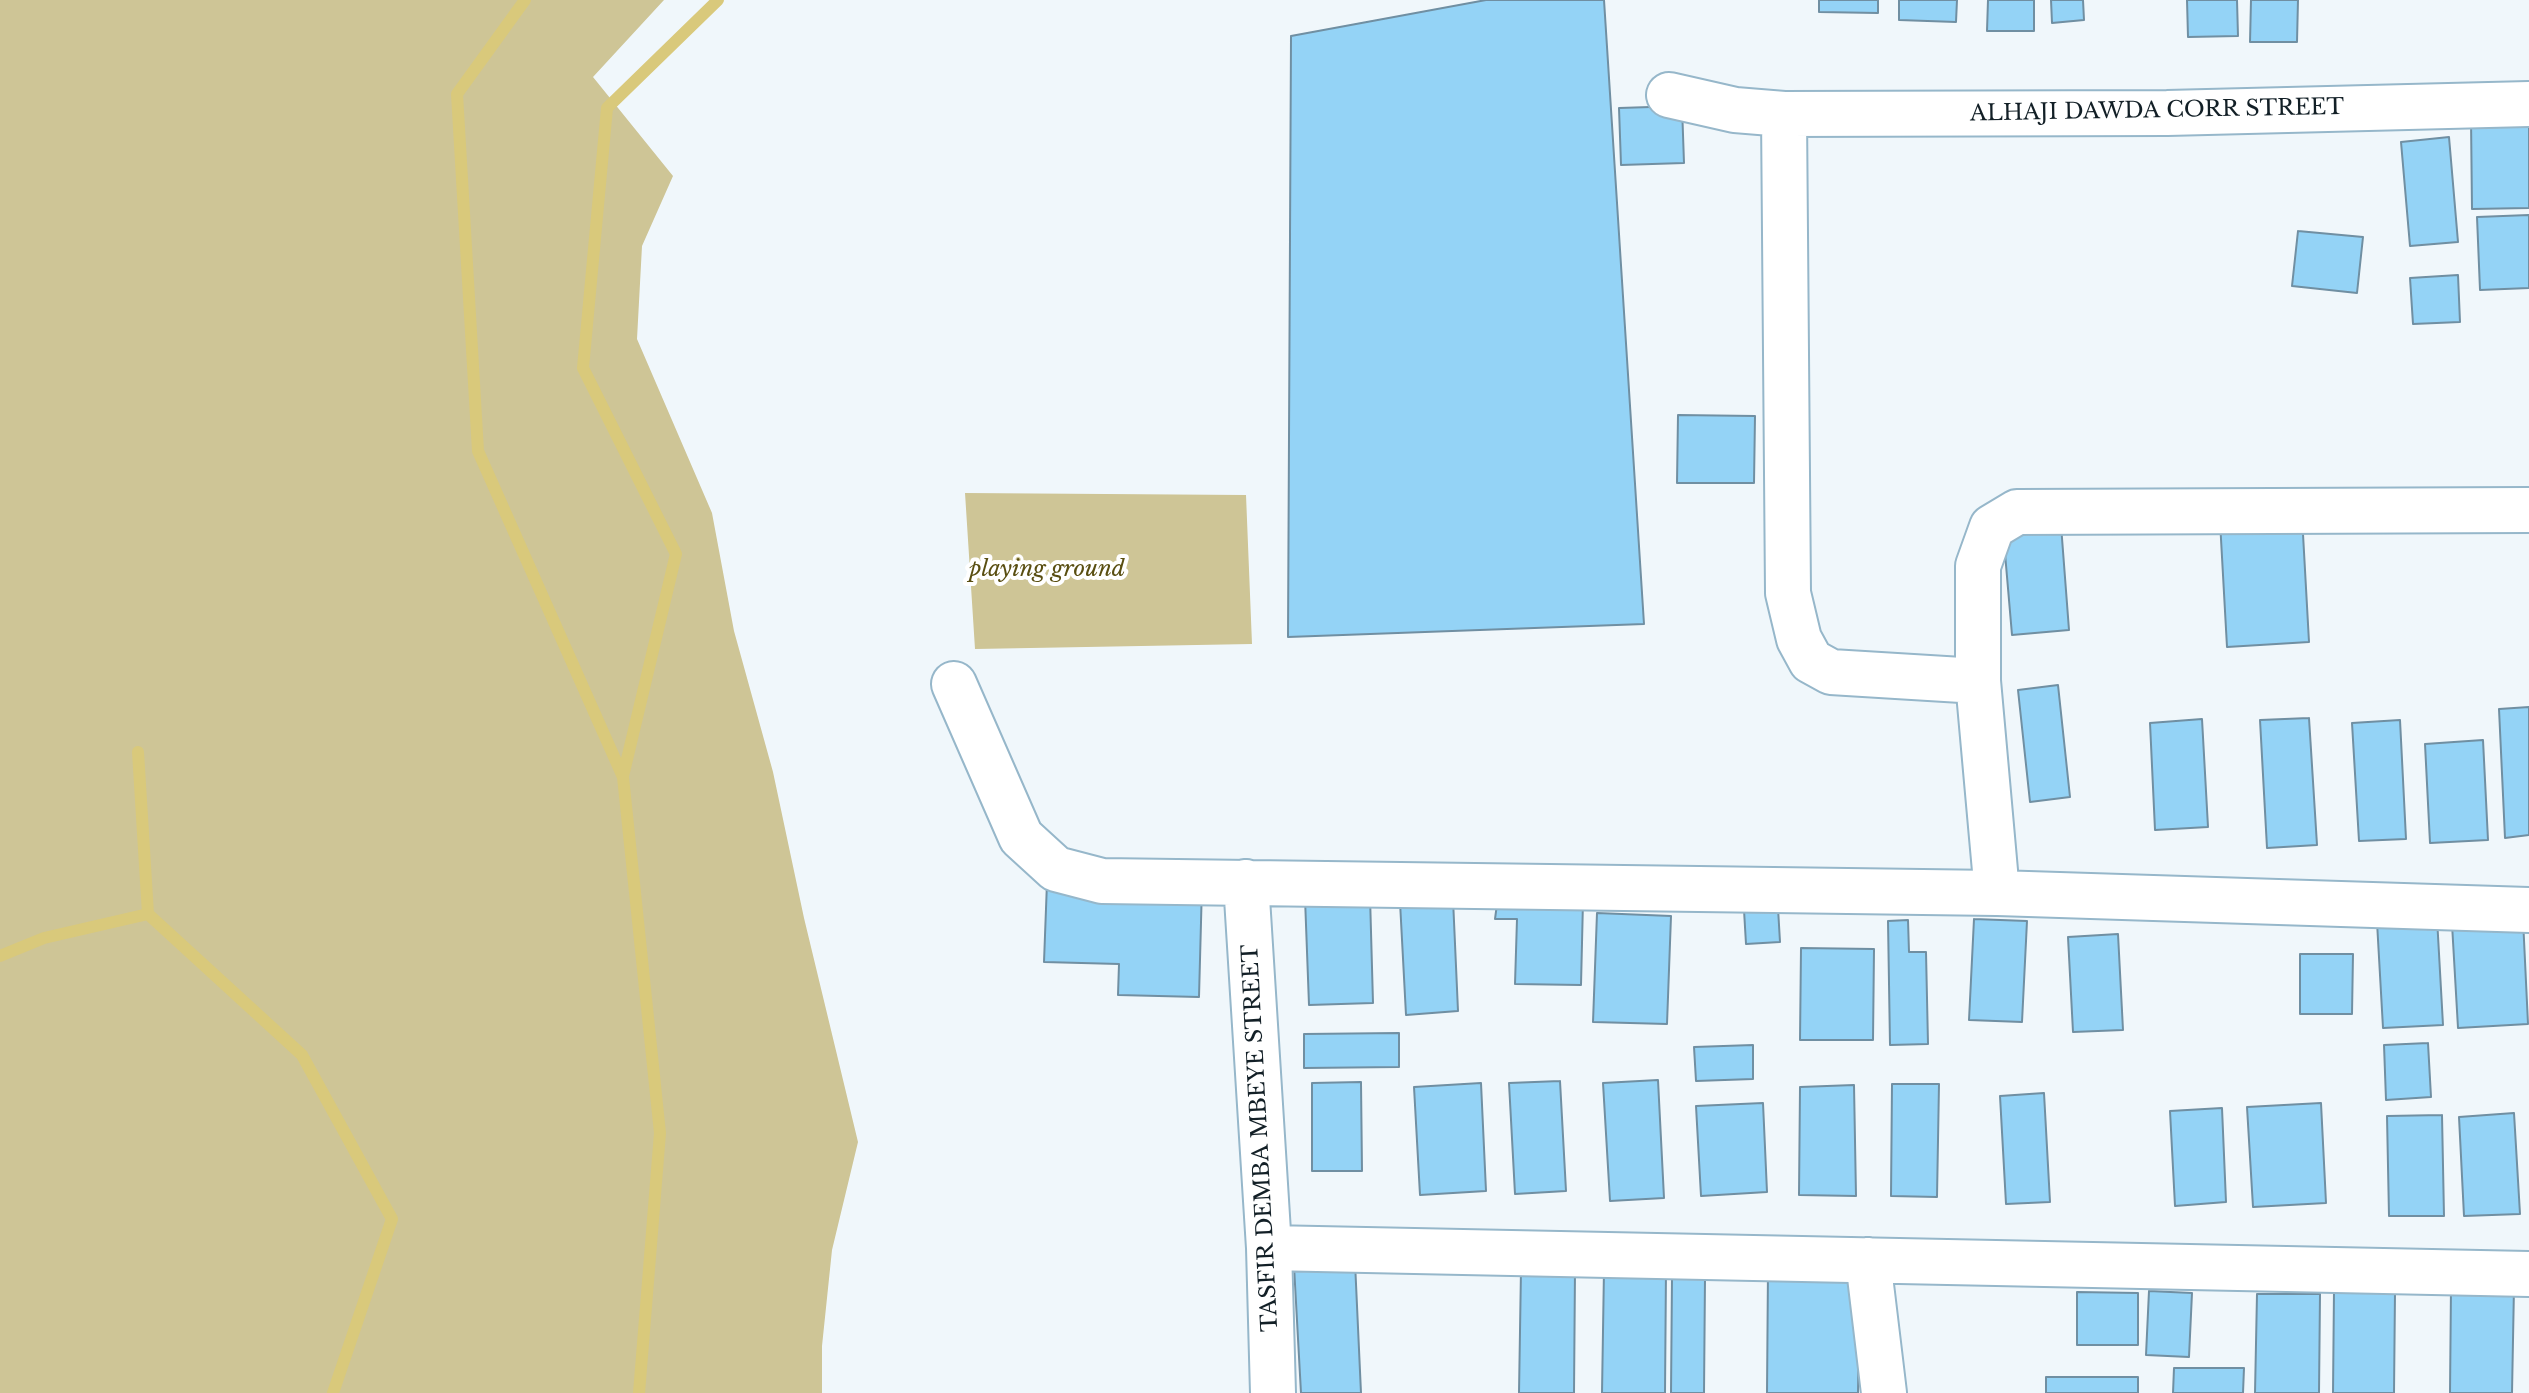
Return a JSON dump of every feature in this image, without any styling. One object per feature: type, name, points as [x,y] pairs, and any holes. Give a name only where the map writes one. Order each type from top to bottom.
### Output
[{"type":"street","name":"ALHAJI DAWDA CORR STREET","points":[[1669,95],[1735,110],[1784,114],[2167,113],[2529,104]]},
{"type":"street","points":[[1784,114],[1788,593],[1799,639],[1811,661],[1831,672],[1978,681]]},
{"type":"street","points":[[1997,893],[1978,681],[1978,566],[1992,527],[2017,512],[2529,510]]},
{"type":"street","points":[[954,684],[1021,837],[1056,869],[1102,881],[1997,893],[2529,910]]},
{"type":"street","name":"TASFIR DEMBA MBEYE STREET","points":[[1246,882],[1269,1248],[1273,1393]]},
{"type":"street","points":[[1269,1248],[2529,1274]]},
{"type":"street","points":[[1868,1260],[1884,1393]]},
{"type":"green space","points":[[0,0],[664,0],[593,77],[673,176],[642,246],[637,339],[712,513],[734,631],[773,772],[804,918],[858,1142],[832,1250],[822,1346],[822,1393],[0,1393]]},
{"type":"green space","name":"playing ground","points":[[965,493],[1246,495],[1252,644],[975,649]]},
{"type":"building","points":[[1486,0],[1604,0],[1644,624],[1288,637],[1291,36]]},
{"type":"building","points":[[1819,0],[1878,0],[1878,13],[1819,12]]},
{"type":"building","points":[[1899,0],[1957,0],[1956,22],[1899,20]]},
{"type":"building","points":[[1988,0],[2034,0],[2034,31],[1987,31]]},
{"type":"building","points":[[2051,0],[2083,0],[2084,20],[2052,23]]},
{"type":"building","points":[[2187,0],[2237,0],[2238,36],[2188,37]]},
{"type":"building","points":[[2251,0],[2298,0],[2297,42],[2250,42]]},
{"type":"building","points":[[1682,106],[1684,163],[1621,165],[1619,108]]},
{"type":"building","points":[[2529,117],[2529,208],[2472,209],[2471,119]]},
{"type":"building","points":[[2449,137],[2458,242],[2410,246],[2401,142]]},
{"type":"building","points":[[2529,215],[2529,288],[2480,290],[2477,217]]},
{"type":"building","points":[[2298,231],[2363,237],[2357,293],[2292,286]]},
{"type":"building","points":[[2458,275],[2460,322],[2413,324],[2410,278]]},
{"type":"building","points":[[1678,415],[1755,416],[1754,483],[1677,483]]},
{"type":"building","points":[[2302,516],[2309,642],[2227,647],[2220,521]]},
{"type":"building","points":[[2061,525],[2069,630],[2012,635],[2003,530]]},
{"type":"building","points":[[2058,685],[2070,797],[2030,802],[2018,690]]},
{"type":"building","points":[[2529,707],[2529,835],[2505,838],[2499,709]]},
{"type":"building","points":[[2309,718],[2317,845],[2267,848],[2260,720]]},
{"type":"building","points":[[2202,719],[2208,827],[2155,830],[2150,723]]},
{"type":"building","points":[[2400,720],[2406,839],[2359,841],[2352,723]]},
{"type":"building","points":[[2483,740],[2488,840],[2430,843],[2425,744]]},
{"type":"building","points":[[1047,882],[1202,885],[1199,997],[1118,995],[1119,964],[1044,962]]},
{"type":"building","points":[[1370,896],[1373,1003],[1309,1005],[1305,898]]},
{"type":"building","points":[[1453,899],[1458,1011],[1406,1015],[1400,902]]},
{"type":"building","points":[[1583,901],[1581,985],[1515,984],[1517,919],[1495,919],[1497,904]]},
{"type":"building","points":[[1778,908],[1780,942],[1746,944],[1744,910]]},
{"type":"building","points":[[1597,913],[1671,916],[1667,1024],[1593,1022]]},
{"type":"building","points":[[2437,918],[2443,1025],[2383,1028],[2377,922]]},
{"type":"building","points":[[1974,919],[2027,921],[2022,1022],[1969,1020]]},
{"type":"building","points":[[2523,919],[2528,1024],[2458,1028],[2452,924]]},
{"type":"building","points":[[1908,920],[1909,952],[1926,952],[1928,1044],[1890,1045],[1888,921]]},
{"type":"building","points":[[2118,934],[2123,1030],[2073,1032],[2068,937]]},
{"type":"building","points":[[1801,948],[1874,949],[1873,1040],[1800,1040]]},
{"type":"building","points":[[2300,954],[2353,954],[2352,1014],[2300,1014]]},
{"type":"building","points":[[1399,1033],[1399,1067],[1304,1068],[1304,1034]]},
{"type":"building","points":[[2428,1043],[2431,1097],[2386,1100],[2384,1045]]},
{"type":"building","points":[[1753,1045],[1753,1079],[1696,1081],[1694,1047]]},
{"type":"building","points":[[1658,1080],[1664,1198],[1610,1201],[1603,1083]]},
{"type":"building","points":[[1560,1081],[1566,1191],[1515,1194],[1509,1083]]},
{"type":"building","points":[[1361,1082],[1362,1171],[1312,1171],[1312,1083]]},
{"type":"building","points":[[1481,1083],[1486,1191],[1420,1195],[1414,1087]]},
{"type":"building","points":[[1892,1084],[1939,1084],[1937,1197],[1891,1196]]},
{"type":"building","points":[[1854,1085],[1856,1196],[1799,1195],[1800,1087]]},
{"type":"building","points":[[2044,1093],[2050,1202],[2006,1204],[2000,1096]]},
{"type":"building","points":[[1763,1103],[1767,1192],[1701,1196],[1696,1106]]},
{"type":"building","points":[[2321,1103],[2326,1203],[2253,1207],[2247,1107]]},
{"type":"building","points":[[2222,1108],[2226,1202],[2175,1206],[2170,1111]]},
{"type":"building","points":[[2514,1113],[2520,1214],[2464,1216],[2459,1117]]},
{"type":"building","points":[[2442,1115],[2444,1216],[2389,1216],[2387,1116]]},
{"type":"building","points":[[1355,1262],[1361,1393],[1301,1393],[1294,1266]]},
{"type":"building","points":[[1768,1268],[1860,1269],[1858,1393],[1767,1393]]},
{"type":"building","points":[[1521,1269],[1575,1269],[1574,1393],[1519,1393]]},
{"type":"building","points":[[1604,1269],[1666,1269],[1665,1393],[1602,1393]]},
{"type":"building","points":[[1672,1277],[1705,1277],[1704,1393],[1671,1393]]},
{"type":"building","points":[[2451,1286],[2514,1287],[2512,1393],[2450,1393]]},
{"type":"building","points":[[2334,1290],[2395,1291],[2394,1393],[2333,1393]]},
{"type":"building","points":[[2149,1291],[2192,1293],[2189,1357],[2146,1355]]},
{"type":"building","points":[[2077,1292],[2138,1293],[2138,1345],[2077,1345]]},
{"type":"building","points":[[2257,1294],[2320,1294],[2319,1393],[2255,1393]]},
{"type":"building","points":[[2174,1368],[2244,1368],[2243,1393],[2173,1393]]},
{"type":"building","points":[[2046,1377],[2138,1377],[2138,1393],[2046,1393]]},
{"type":"waterway","points":[[525,0],[457,94],[478,451],[623,777],[660,1133],[639,1393]]},
{"type":"waterway","points":[[623,776],[676,554],[583,368],[607,108],[718,0]]},
{"type":"waterway","points":[[138,752],[148,914],[302,1055],[392,1219],[333,1393]]},
{"type":"waterway","points":[[0,956],[44,938],[148,914]]}]
